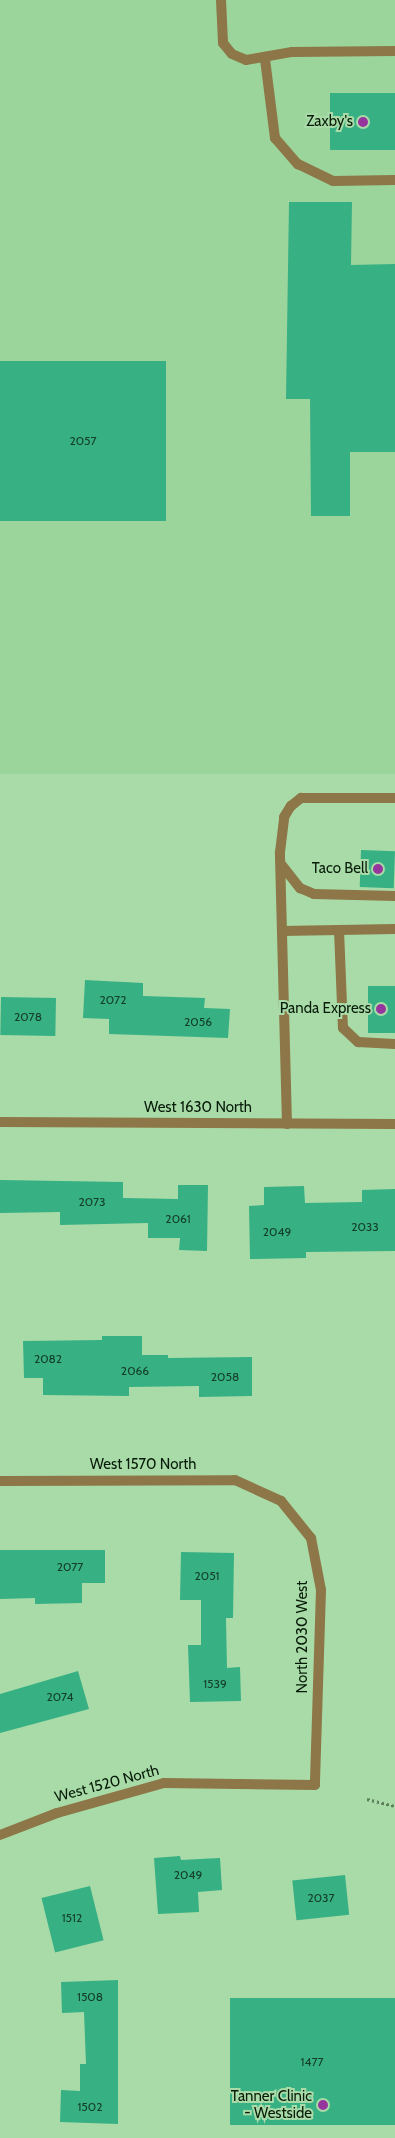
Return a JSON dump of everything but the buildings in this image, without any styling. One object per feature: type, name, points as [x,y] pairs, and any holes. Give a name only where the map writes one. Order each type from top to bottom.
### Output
[{"type":"street","points":[[221,0],[223,43],[232,54],[246,60],[265,59],[292,52],[395,51]]},
{"type":"street","points":[[265,59],[275,138],[298,164],[333,181],[395,180]]},
{"type":"street","points":[[287,1124],[281,864],[284,817],[291,806],[301,798],[395,798]]},
{"type":"street","points":[[281,864],[300,888],[314,894],[395,896]]},
{"type":"street","points":[[282,931],[395,929]]},
{"type":"street","points":[[339,930],[343,1028],[358,1042],[395,1044]]},
{"type":"street","name":"West 1630 North","points":[[0,1122],[395,1124]]},
{"type":"street","name":"West 1570 North","points":[[0,1481],[235,1480],[281,1501]]},
{"type":"street","name":"North 2030 West","points":[[281,1501],[312,1538],[321,1590],[315,1785]]},
{"type":"street","name":"West 1520 North","points":[[0,1835],[57,1813],[164,1783],[315,1785]]},
{"type":"path","points":[[366,1799],[395,1806]]},
{"type":"shaded area","points":[[0,0],[395,0],[395,774],[0,774]]},
{"type":"place","name":"Zaxby's","points":[[363,122]]},
{"type":"place","name":"Taco Bell","points":[[378,869]]},
{"type":"place","name":"Panda Express","points":[[381,1009]]},
{"type":"place","name":"Tanner Clinic - Westside","points":[[323,2105]]}]
